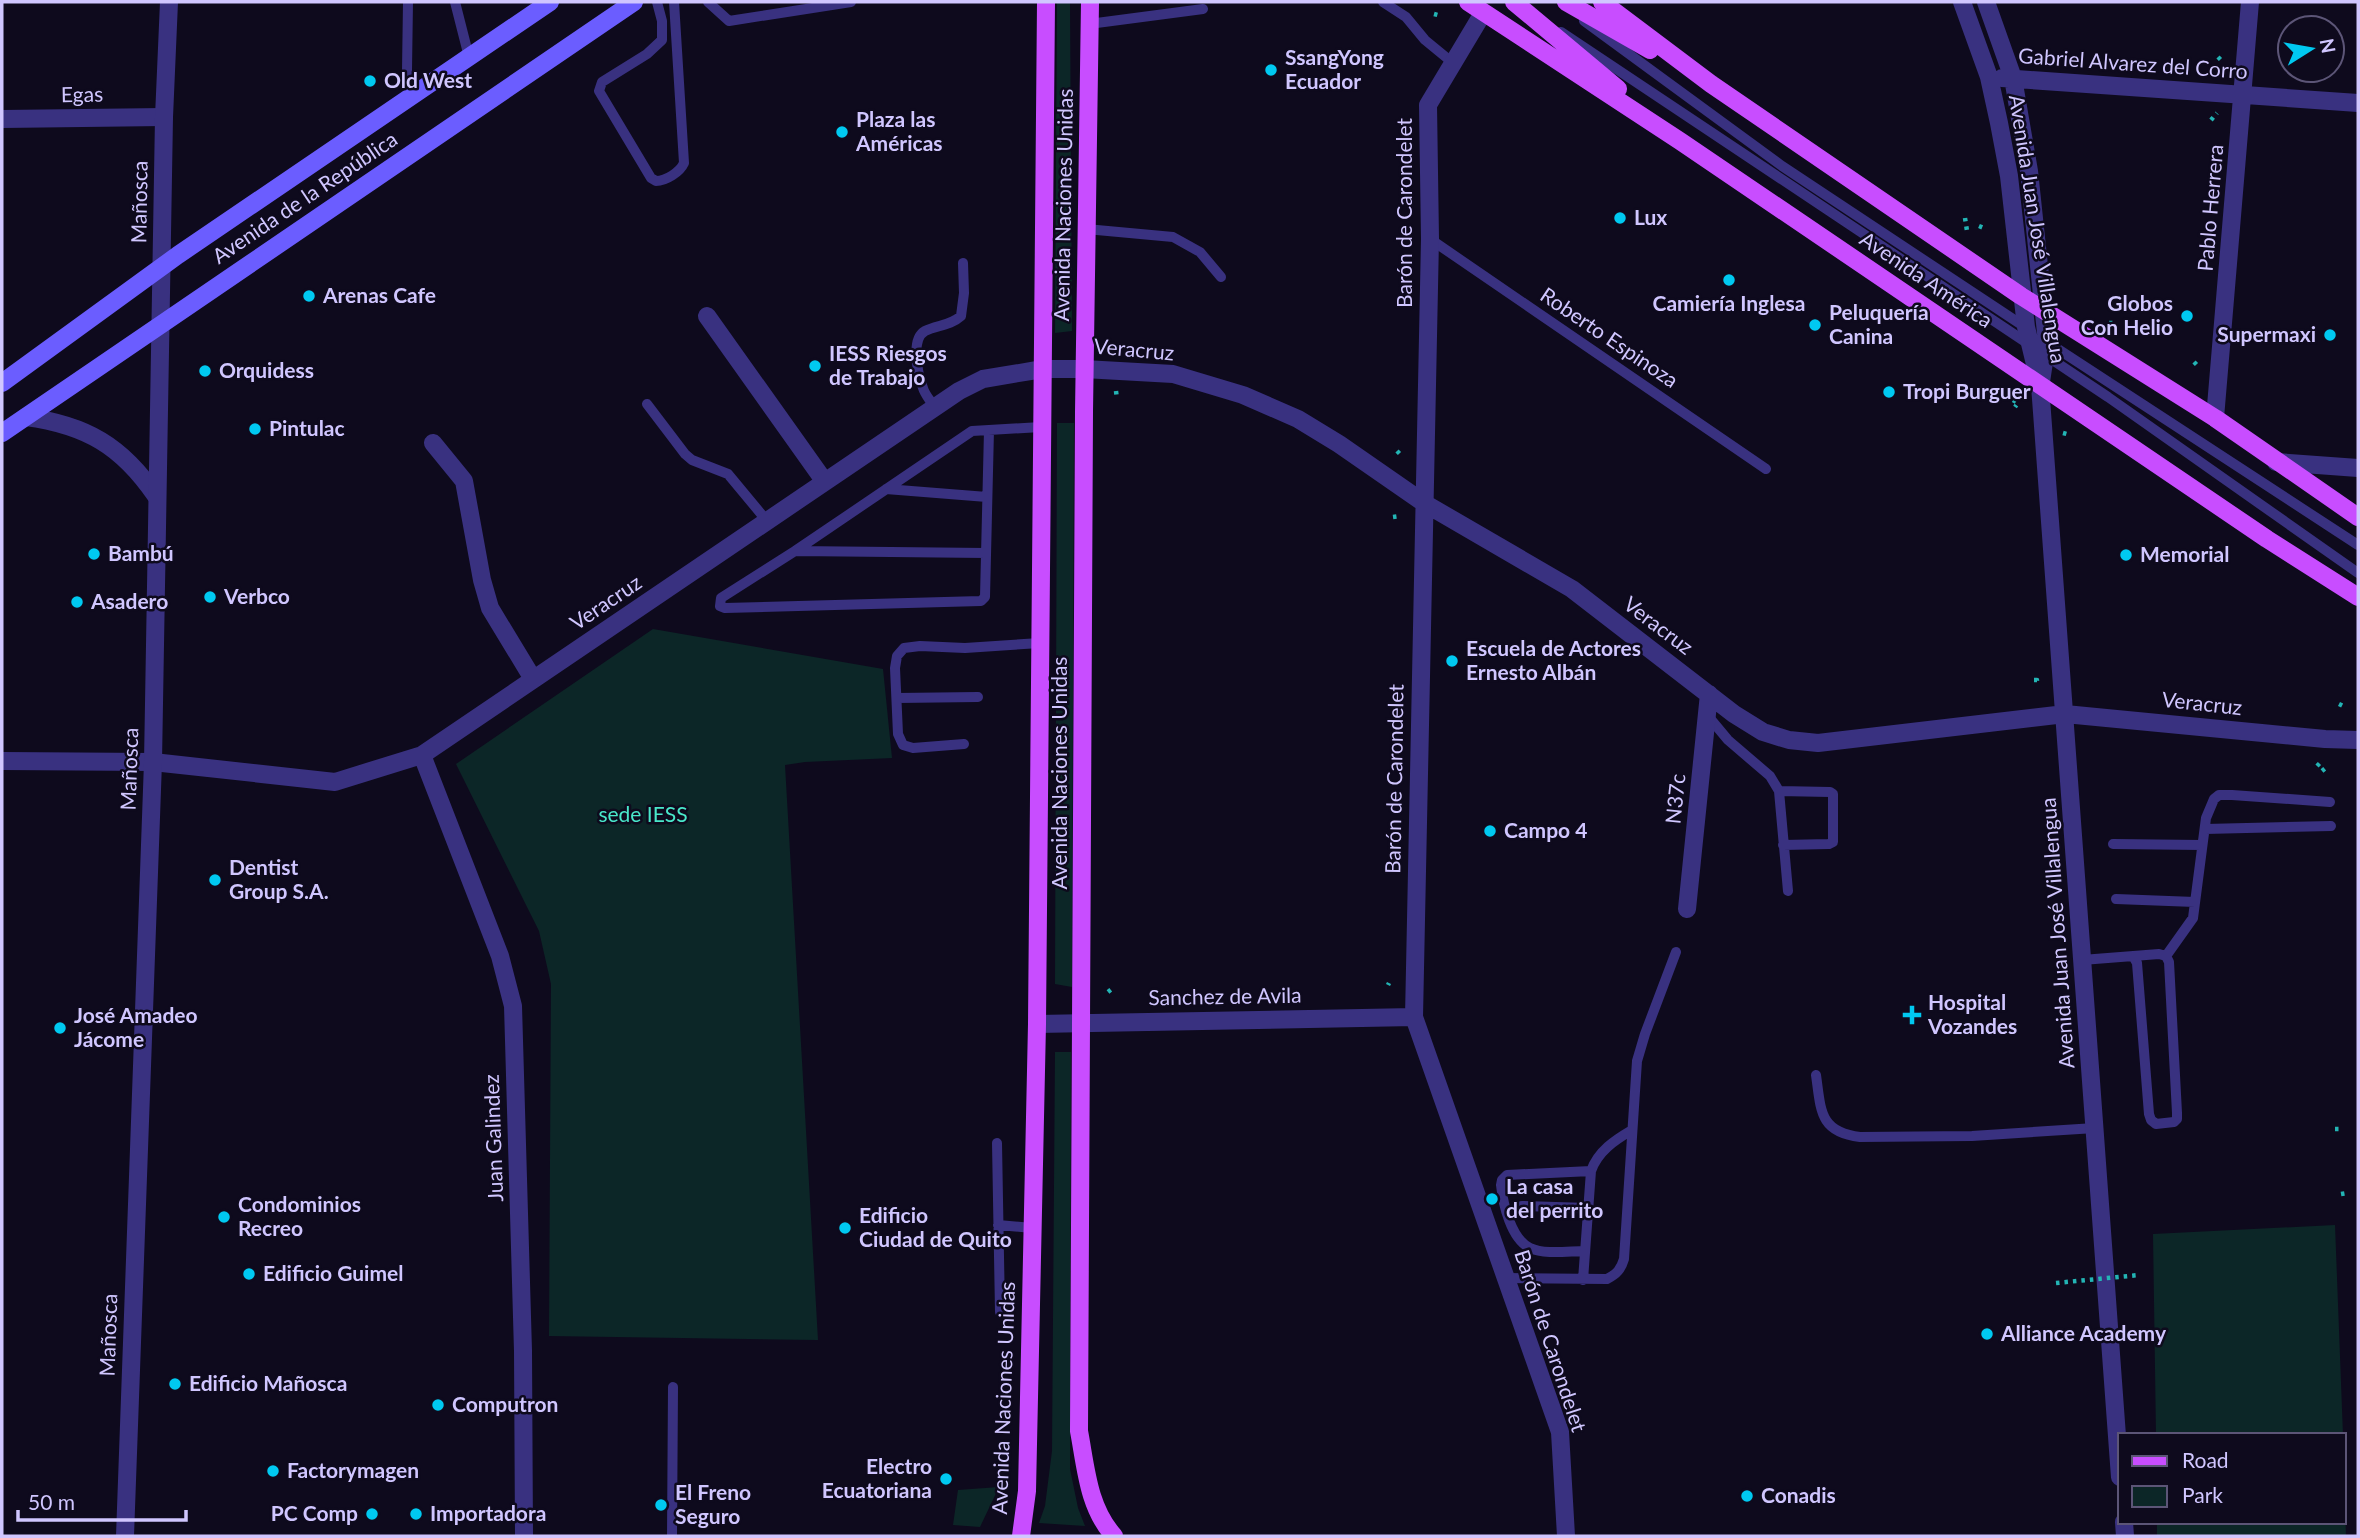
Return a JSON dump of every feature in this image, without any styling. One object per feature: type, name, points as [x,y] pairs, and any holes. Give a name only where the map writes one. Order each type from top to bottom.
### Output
[{"type":"main road","name":"Avenida de la República","points":[[2,383],[162,267],[550,2]]},
{"type":"main road","name":"Avenida de la República","points":[[2,433],[634,2]]},
{"type":"main road","name":"Avenida Naciones Unidas","points":[[1021,1536],[1027,1491],[1037,1024],[1046,2]]},
{"type":"main road","name":"Avenida Naciones Unidas","points":[[1090,2],[1084,369],[1079,1431],[1089,1487],[1096,1508],[1114,1536]]},
{"type":"main road","name":"Avenida América","points":[[1468,2],[1680,141],[2267,539],[2358,597]]},
{"type":"main road","points":[[1514,2],[1680,141]]},
{"type":"main road","points":[[1566,2],[1711,84]]},
{"type":"main road","name":"Avenida América","points":[[1602,2],[1711,84],[2021,296],[2215,418],[2358,517]]},
{"type":"street","name":"Mañosca","points":[[125,1536],[153,762],[156,496],[169,2]]},
{"type":"street","name":"Avenida Juan José Villalengua","points":[[1962,2],[1989,77],[2009,176],[2025,327],[2041,349]]},
{"type":"street","name":"Avenida Juan José Villalengua","points":[[1986,2],[2013,78],[2029,171],[2044,310],[2040,385],[2118,1448]]},
{"type":"street","name":"Pablo Herrera","points":[[2215,418],[2250,2]]},
{"type":"street","name":"Barón de Carondelet","points":[[1483,13],[1428,105],[1430,239],[1414,1017],[1560,1432],[1566,1536]]},
{"type":"street","name":"Gabriel Alvarez del Corro","points":[[1989,77],[2358,103]]},
{"type":"street","name":"Egas","points":[[2,119],[164,117]]},
{"type":"street","points":[[707,316],[825,482]]},
{"type":"street","name":"Veracruz","points":[[2,761],[153,762],[335,782],[422,755],[934,407],[983,379],[1042,369],[1174,374],[1243,395],[1298,419],[1424,503],[1572,589],[1734,714],[1763,732],[1789,740],[1818,743],[2064,714],[2358,740]]},
{"type":"street","points":[[26,417],[54,421],[102,440],[132,465],[156,496]]},
{"type":"street","points":[[433,443],[464,481],[482,580],[491,608],[533,680]]},
{"type":"street","points":[[2276,462],[2358,468]]},
{"type":"street","name":"N37c","points":[[1687,909],[1709,694]]},
{"type":"street","name":"Juan Galindez","points":[[422,755],[500,956],[513,1006],[523,1350],[524,1536]]},
{"type":"street","name":"Sanchez de Avila","points":[[1037,1024],[1414,1017]]},
{"type":"lane","points":[[408,2],[407,70],[410,98]]},
{"type":"lane","points":[[455,2],[469,57]]},
{"type":"lane","points":[[657,2],[662,21],[662,40]]},
{"type":"lane","points":[[674,2],[684,163],[681,169],[661,181],[656,181],[644,167],[599,91],[601,82],[647,54],[662,40],[676,36]]},
{"type":"lane","points":[[708,2],[729,21],[851,2]]},
{"type":"lane","points":[[1383,2],[1406,17],[1425,40],[1453,63]]},
{"type":"lane","name":"Avenida América","points":[[1514,2],[2041,349],[2358,545]]},
{"type":"lane","name":"Avenida América","points":[[1558,2],[1782,166],[2025,327]]},
{"type":"lane","points":[[1089,24],[1203,9]]},
{"type":"lane","points":[[1086,229],[1173,237],[1200,252],[1221,277]]},
{"type":"lane","name":"Roberto Espinoza","points":[[1430,239],[1766,469]]},
{"type":"lane","points":[[934,407],[923,392],[917,342],[919,335],[925,331],[950,323],[961,316],[964,293],[963,263]]},
{"type":"lane","name":"Avenida América","points":[[2041,349],[2358,573]]},
{"type":"lane","points":[[647,404],[684,454],[692,460],[728,474],[767,521]]},
{"type":"lane","points":[[989,429],[985,597],[977,603],[720,606],[721,598],[972,431],[989,429],[1041,427]]},
{"type":"lane","points":[[886,489],[987,497]]},
{"type":"lane","points":[[795,551],[986,553]]},
{"type":"lane","points":[[964,744],[913,748],[903,745],[898,734],[895,668],[897,656],[904,648],[920,646],[965,648],[1040,643]]},
{"type":"lane","points":[[897,698],[978,697]]},
{"type":"lane","points":[[1708,716],[1728,740],[1770,776],[1779,791],[1788,891]]},
{"type":"lane","points":[[1779,791],[1833,794],[1833,842],[1783,845]]},
{"type":"lane","points":[[2166,956],[2193,918],[2204,829],[2214,799],[2219,795],[2330,802]]},
{"type":"lane","points":[[2204,829],[2331,826]]},
{"type":"lane","points":[[2113,844],[2202,845]]},
{"type":"lane","points":[[2116,899],[2195,902]]},
{"type":"lane","points":[[1506,1278],[1607,1279],[1616,1275],[1621,1268],[1624,1259],[1637,1061],[1676,952]]},
{"type":"lane","points":[[2082,960],[2159,954],[2166,956]]},
{"type":"lane","points":[[2133,956],[2137,963],[2149,1114],[2156,1124],[2174,1122],[2178,1113],[2166,956]]},
{"type":"lane","points":[[1815,1075],[1824,1119],[1845,1136],[1972,1136],[2095,1128]]},
{"type":"lane","points":[[1583,1280],[1591,1171],[1603,1151],[1632,1130]]},
{"type":"lane","points":[[997,1143],[1000,1312]]},
{"type":"lane","points":[[1585,1251],[1530,1248],[1519,1238],[1507,1212],[1502,1180],[1507,1175],[1591,1171]]},
{"type":"lane","points":[[1507,1212],[1522,1206],[1588,1208]]},
{"type":"lane","points":[[998,1226],[1032,1228]]},
{"type":"lane","points":[[672,1536],[673,1387]]},
{"type":"path","points":[[1434,14],[1441,16]]},
{"type":"path","points":[[2211,120],[2217,113]]},
{"type":"path","points":[[1116,391],[1117,399]]},
{"type":"path","points":[[2013,400],[2018,403],[2015,407]]},
{"type":"path","points":[[2063,433],[2070,435]]},
{"type":"path","points":[[1393,516],[1400,516]]},
{"type":"path","points":[[2322,771],[2328,766]]},
{"type":"path","points":[[1108,992],[1113,988]]},
{"type":"path","points":[[2056,1283],[2139,1275]]},
{"type":"green space","points":[[1057,2],[1070,2],[1072,331],[1055,333]]},
{"type":"green space","points":[[1057,423],[1074,423],[1072,987],[1055,984]]},
{"type":"green space","name":"sede IESS","points":[[653,629],[883,669],[892,758],[785,765],[818,1340],[549,1336],[551,984],[539,931],[456,764]]},
{"type":"green space","points":[[1055,1052],[1071,1052],[1070,1469],[1078,1508],[1085,1526],[1039,1523],[1045,1506],[1052,1451]]},
{"type":"green space","points":[[2335,1225],[2343,1433],[2156,1433],[2153,1234]]},
{"type":"green space","points":[[999,1487],[980,1527],[953,1525],[958,1490]]},
{"type":"green space","points":[[2157,1524],[2346,1524],[2346,1536],[2157,1536]]},
{"type":"place","name":"SsangYong Ecuador","points":[[1271,70]]},
{"type":"place","name":"Old West","points":[[370,81]]},
{"type":"place","name":"Plaza las Américas","points":[[842,132]]},
{"type":"place","name":"Lux","points":[[1620,218]]},
{"type":"place","name":"Camiería Inglesa","points":[[1729,280]]},
{"type":"place","name":"Arenas Cafe","points":[[309,296]]},
{"type":"place","name":"Globos Con Helio","points":[[2187,316]]},
{"type":"place","name":"Peluquería Canina","points":[[1815,325]]},
{"type":"place","name":"Supermaxi","points":[[2330,335]]},
{"type":"place","name":"IESS Riesgos de Trabajo","points":[[815,366]]},
{"type":"place","name":"Orquidess","points":[[205,371]]},
{"type":"place","name":"Tropi Burguer","points":[[1889,392]]},
{"type":"place","name":"Pintulac","points":[[255,429]]},
{"type":"place","name":"Bambú","points":[[94,554]]},
{"type":"place","name":"Memorial","points":[[2126,555]]},
{"type":"place","name":"Verbco","points":[[210,597]]},
{"type":"place","name":"Asadero","points":[[77,602]]},
{"type":"place","name":"Escuela de Actores Ernesto Albán","points":[[1452,661]]},
{"type":"place","name":"Campo 4","points":[[1490,831]]},
{"type":"place","name":"Dentist Group S.A.","points":[[215,880]]},
{"type":"place","name":"Hospital Vozandes","points":[[1912,1015]]},
{"type":"place","name":"José Amadeo Jácome","points":[[60,1028]]},
{"type":"place","name":"La casa del perrito","points":[[1492,1199]]},
{"type":"place","name":"Condominios Recreo","points":[[224,1217]]},
{"type":"place","name":"Edificio Ciudad de Quito","points":[[845,1228]]},
{"type":"place","name":"Edificio Guimel","points":[[249,1274]]},
{"type":"place","name":"Alliance Academy","points":[[1987,1334]]},
{"type":"place","name":"Edificio Mañosca","points":[[175,1384]]},
{"type":"place","name":"Computron","points":[[438,1405]]},
{"type":"place","name":"Factorymagen","points":[[273,1471]]},
{"type":"place","name":"Electro Ecuatoriana","points":[[946,1479]]},
{"type":"place","name":"Conadis","points":[[1747,1496]]},
{"type":"place","name":"El Freno Seguro","points":[[661,1505]]},
{"type":"place","name":"PC Comp","points":[[372,1514]]},
{"type":"place","name":"Importadora","points":[[416,1514]]}]
